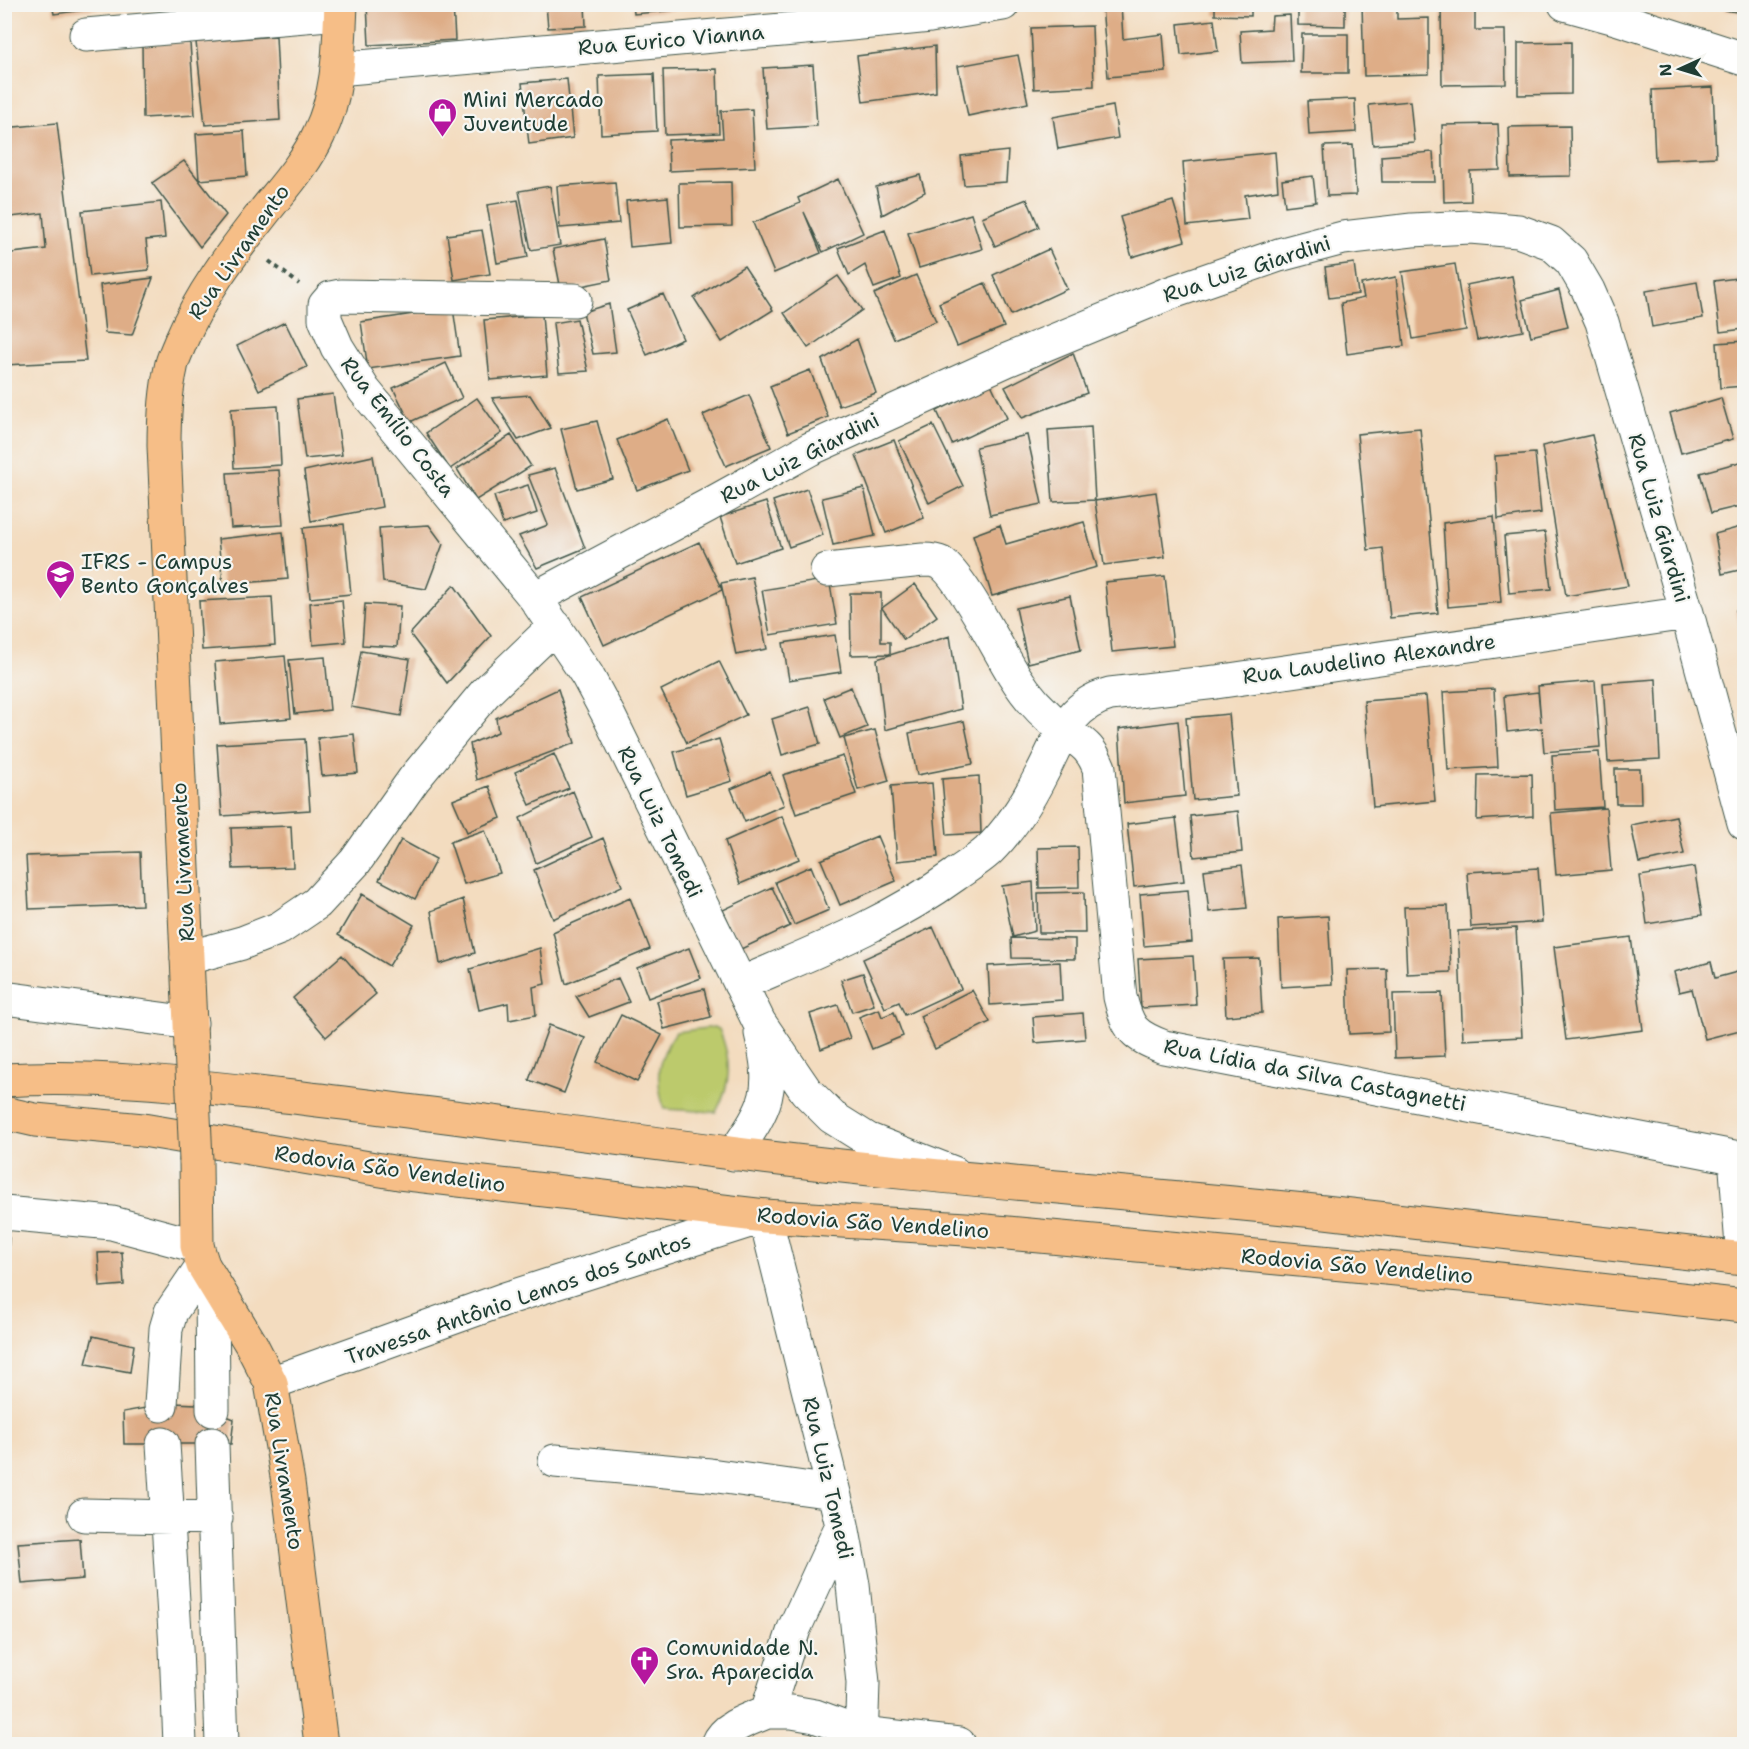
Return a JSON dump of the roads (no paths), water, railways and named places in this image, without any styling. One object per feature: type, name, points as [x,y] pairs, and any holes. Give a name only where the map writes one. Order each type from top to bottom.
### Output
[{"type":"main road","name":"Rua Livramento","points":[[321,1744],[288,1482],[271,1383],[204,1264],[196,1161],[165,458],[165,409],[171,367],[187,326],[204,294],[243,239],[295,173],[319,135],[331,103],[338,69],[340,9]]},
{"type":"main road","points":[[4,1080],[48,1077],[110,1079],[191,1086],[411,1111],[734,1154],[969,1179],[1342,1214],[1744,1259]]},
{"type":"main road","name":"Rodovia São Vendelino","points":[[4,1113],[35,1120],[143,1130],[399,1173],[765,1216],[1000,1233],[1472,1276],[1744,1306]]},
{"type":"street","name":"Rua Eurico Vianna","points":[[338,69],[851,24],[930,16],[1003,4]]},
{"type":"street","points":[[1565,4],[1744,58]]},
{"type":"street","points":[[86,35],[340,9]]},
{"type":"street","name":"Rua Luiz Giardini","points":[[535,598],[707,507],[810,449],[1007,360],[1167,294],[1279,255],[1344,238],[1412,230],[1470,227],[1518,231],[1551,243],[1571,261],[1588,290],[1602,322],[1744,816]]},
{"type":"street","name":"Rua Emílio Costa","points":[[535,598],[364,390],[337,347],[326,319],[325,305],[331,298],[341,296],[575,300]]},
{"type":"street","name":"Rua Lídia da Silva Castagnetti","points":[[827,570],[923,560],[935,560],[942,564],[958,582],[1026,694],[1063,729],[1081,740],[1093,753],[1099,768],[1120,997],[1125,1018],[1132,1030],[1143,1039],[1164,1047],[1740,1158]]},
{"type":"street","points":[[187,958],[242,943],[280,928],[317,903],[356,862],[414,779],[485,693],[555,626],[535,598]]},
{"type":"street","name":"Rua Laudelino Alexandre","points":[[740,984],[872,927],[939,886],[988,851],[1017,819],[1063,729],[1086,704],[1095,698],[1110,694],[1216,682],[1687,613]]},
{"type":"street","name":"Rua Luiz Tomedi","points":[[555,626],[587,675],[609,716],[759,1022]]},
{"type":"street","points":[[4,999],[191,1035]]},
{"type":"street","points":[[734,1154],[755,1124],[769,1089],[766,1053],[759,1022]]},
{"type":"street","points":[[759,1022],[806,1091],[832,1117],[867,1139],[969,1179]]},
{"type":"street","points":[[1740,1158],[1744,1259]]},
{"type":"street","points":[[4,1213],[112,1223],[204,1264]]},
{"type":"street","name":"Rua Luiz Tomedi","points":[[765,1216],[842,1525],[853,1585],[863,1683],[861,1739]]},
{"type":"street","name":"Travessa Antônio Lemos dos Santos","points":[[271,1383],[505,1299],[765,1216]]},
{"type":"street","points":[[161,1405],[166,1329],[171,1312],[204,1264]]},
{"type":"street","points":[[204,1264],[213,1410]]},
{"type":"street","points":[[163,1443],[180,1744]]},
{"type":"street","points":[[212,1444],[222,1744]]},
{"type":"street","points":[[555,1461],[710,1475],[833,1492]]},
{"type":"street","points":[[84,1515],[216,1518]]},
{"type":"street","points":[[766,1712],[794,1629],[842,1525]]},
{"type":"street","points":[[718,1744],[720,1738],[732,1728],[766,1712],[792,1712],[815,1716],[861,1739],[959,1744]]},
{"type":"place","name":"Mini Mercado Juventude","points":[[442,138]]},
{"type":"place","name":"IFRS - Campus Bento Gonçalves","points":[[60,600]]},
{"type":"place","name":"Comunidade N. Sra. Aparecida","points":[[645,1686]]}]
